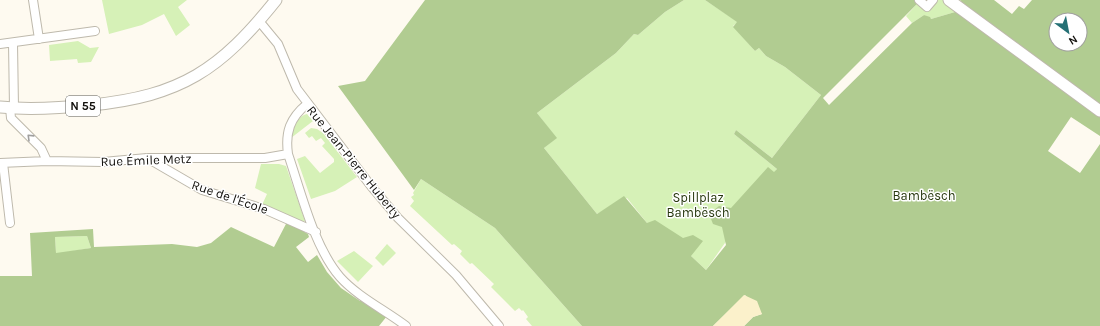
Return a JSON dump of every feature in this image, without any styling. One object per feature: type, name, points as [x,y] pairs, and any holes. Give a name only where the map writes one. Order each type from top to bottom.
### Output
[{"type":"main road","name":"N 55","points":[[8,107],[70,107],[120,102],[155,94],[188,81],[218,62],[232,50],[276,0]]},
{"type":"main road","points":[[949,0],[1100,111]]},
{"type":"street","points":[[33,0],[39,39]]},
{"type":"street","points":[[919,0],[927,7],[933,0]]},
{"type":"street","name":"Rue Jean-Pierre Huberty","points":[[259,21],[278,44],[297,89],[307,104],[382,199],[452,270],[499,326]]},
{"type":"street","points":[[0,44],[94,30]]},
{"type":"street","points":[[13,43],[8,107],[11,118],[41,148],[47,161]]},
{"type":"street","points":[[307,104],[292,120],[287,134],[288,154],[316,232],[329,262],[341,277],[355,290],[406,326]]},
{"type":"street","name":"Rue Émile Metz","points":[[10,223],[2,163],[47,161],[103,162],[146,158],[266,158],[288,154]]},
{"type":"street","name":"Rue de l'École","points":[[146,158],[202,190],[264,209],[316,232]]},
{"type":"green space","points":[[102,0],[187,0],[178,7],[190,25],[176,36],[164,14],[142,25],[109,34]]},
{"type":"green space","name":"Bambësch","points":[[425,0],[684,0],[665,12],[638,35],[634,34],[616,53],[537,113],[557,138],[544,148],[597,214],[624,196],[647,223],[655,220],[683,238],[693,235],[703,241],[691,256],[706,270],[726,245],[722,227],[713,224],[709,214],[719,206],[731,208],[768,167],[774,172],[777,169],[734,134],[736,130],[772,158],[821,95],[785,67],[766,56],[759,48],[755,51],[733,27],[737,22],[705,0],[915,0],[917,4],[823,98],[829,105],[912,23],[924,15],[930,17],[931,19],[962,10],[961,0],[994,0],[1012,14],[1019,6],[1024,9],[1032,0],[1100,0],[1100,136],[1071,117],[1048,151],[1080,173],[1100,144],[1100,326],[744,326],[753,317],[762,314],[745,295],[713,326],[582,326],[495,228],[421,179],[414,190],[338,86],[365,81]]},
{"type":"green space","name":"Spillplaz Bambësch","points":[[684,0],[705,0],[738,22],[733,26],[755,51],[759,48],[766,56],[785,67],[821,95],[772,158],[736,130],[734,134],[777,169],[706,270],[691,256],[647,223],[627,198],[597,214],[544,148],[556,138],[537,113],[616,53],[634,34],[638,35],[665,12]]},
{"type":"green space","points":[[915,0],[961,0],[962,10],[931,19],[924,15],[912,23],[906,16],[917,4]]},
{"type":"green space","points":[[78,41],[90,48],[99,47],[91,62],[78,63],[77,59],[50,61],[49,45]]},
{"type":"green space","points":[[307,114],[313,121],[291,138],[298,120]]},
{"type":"green space","points":[[311,128],[317,129],[323,133],[357,177],[335,191],[311,199],[297,159],[305,156],[320,173],[334,162],[334,159],[322,146],[325,143],[321,138],[316,141],[312,136],[309,138],[305,133]]},
{"type":"green space","points":[[261,164],[279,164],[286,166],[305,221],[301,224],[281,212],[262,205],[267,194],[255,188]]},
{"type":"green space","points":[[421,179],[495,228],[582,326],[532,326],[526,319],[528,317],[523,310],[522,311],[519,308],[515,311],[491,287],[494,284],[460,254],[462,251],[454,244],[452,245],[410,206],[414,201],[411,197],[414,195],[413,193]]},
{"type":"green space","points":[[287,222],[308,234],[309,237],[296,247],[308,262],[317,255],[327,272],[341,288],[360,301],[363,299],[387,316],[379,326],[0,326],[0,276],[32,276],[30,233],[93,229],[94,247],[172,244],[197,247],[211,243],[231,227],[274,247]],"holes":[[[87,236],[91,248],[56,253],[55,237]]]},
{"type":"green space","points":[[87,236],[91,248],[56,254],[55,237]]},
{"type":"green space","points":[[387,244],[396,253],[383,266],[375,258]]},
{"type":"green space","points":[[354,251],[373,266],[358,282],[337,261]]},
{"type":"sand","points":[[744,295],[757,301],[762,314],[753,317],[744,326],[713,326]]}]
